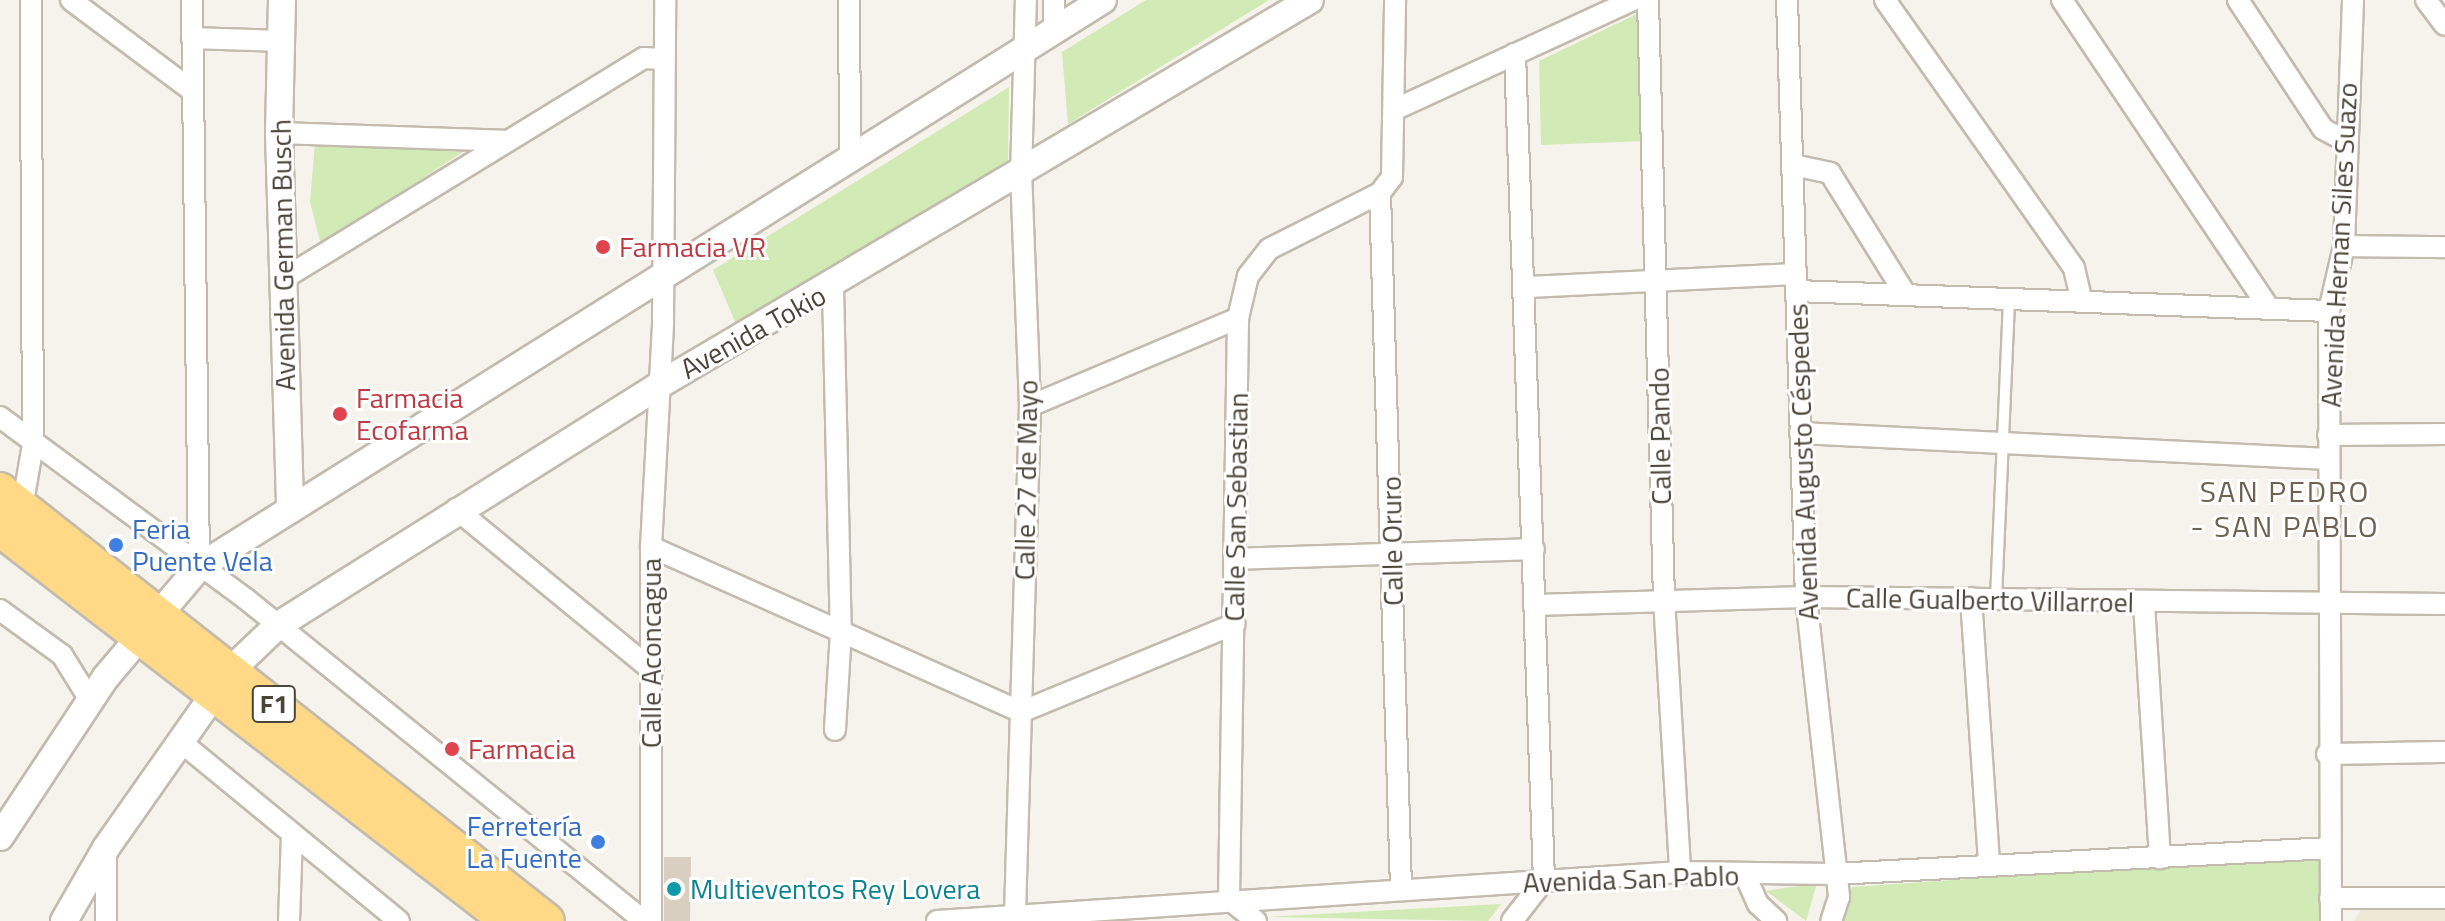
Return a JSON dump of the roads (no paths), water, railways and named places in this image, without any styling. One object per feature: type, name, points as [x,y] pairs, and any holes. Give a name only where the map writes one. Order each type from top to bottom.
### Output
[{"type":"highway","name":"F1","points":[[7,509],[150,624],[547,921]]},
{"type":"highway","name":"F1","points":[[225,681],[508,921]]},
{"type":"street","points":[[7,509],[33,444],[31,0]]},
{"type":"street","points":[[71,0],[190,89]]},
{"type":"street","points":[[192,0],[190,89],[199,567]]},
{"type":"street","name":"Avenida German Busch","points":[[282,0],[279,133],[290,510]]},
{"type":"street","name":"Calle Aconcagua","points":[[651,921],[651,547],[663,270],[662,59],[665,0]]},
{"type":"street","points":[[849,0],[850,154]]},
{"type":"street","name":"Calle 27 de Mayo","points":[[1015,914],[1030,406],[1021,175],[1026,0]]},
{"type":"street","points":[[1054,0],[1054,30]]},
{"type":"street","points":[[0,837],[90,700],[199,567],[663,270],[1103,0]]},
{"type":"street","name":"Avenida Tokio","points":[[64,921],[106,848],[225,681],[277,626],[456,509],[659,385],[833,288],[1310,0]]},
{"type":"street","points":[[1380,193],[1396,164],[1395,0]]},
{"type":"street","points":[[1396,109],[1633,0]]},
{"type":"street","name":"Calle Pando","points":[[1648,0],[1664,599],[1680,872]]},
{"type":"street","name":"Avenida Augusto Céspedes","points":[[1787,0],[1806,597],[1834,874],[1839,897],[1831,921]]},
{"type":"street","points":[[1885,0],[2074,268],[2082,302]]},
{"type":"street","points":[[2062,0],[2270,309]]},
{"type":"street","points":[[2238,0],[2323,129],[2346,141]]},
{"type":"street","name":"Avenida Hernan Siles Suazo","points":[[2331,921],[2326,848],[2329,311],[2344,246],[2353,0]]},
{"type":"street","points":[[2426,0],[2445,25]]},
{"type":"street","points":[[192,38],[282,41]]},
{"type":"street","points":[[1512,921],[1544,880],[1528,287],[1515,54]]},
{"type":"street","points":[[283,279],[644,58],[662,59]]},
{"type":"street","points":[[279,133],[504,141]]},
{"type":"street","points":[[1793,165],[1830,173],[1904,292]]},
{"type":"street","name":"Calle San Sebastian","points":[[1229,899],[1238,318],[1248,276],[1269,249],[1380,193]]},
{"type":"street","name":"Calle Oruro","points":[[1380,193],[1401,890]]},
{"type":"street","points":[[2344,246],[2445,247]]},
{"type":"street","points":[[1528,287],[1657,281],[1796,283],[2082,302],[2329,311]]},
{"type":"street","points":[[833,288],[841,631],[835,730]]},
{"type":"street","points":[[1030,406],[1238,318]]},
{"type":"street","points":[[0,417],[277,626],[644,921]]},
{"type":"street","points":[[1800,433],[2328,459]]},
{"type":"street","points":[[2328,435],[2445,434]]},
{"type":"street","points":[[456,509],[652,670]]},
{"type":"street","points":[[651,547],[1021,712],[1235,624]]},
{"type":"street","points":[[1234,559],[1392,551],[1534,549]]},
{"type":"street","name":"Calle Gualberto Villarroel","points":[[1535,605],[1806,597],[1971,598],[2144,604],[2445,604]]},
{"type":"street","points":[[1971,598],[1989,864]]},
{"type":"street","points":[[2144,604],[2160,858]]},
{"type":"street","points":[[0,610],[62,655],[90,700]]},
{"type":"street","points":[[181,742],[399,921]]},
{"type":"street","points":[[2327,754],[2445,752]]},
{"type":"street","points":[[289,921],[292,835]]},
{"type":"street","points":[[106,848],[106,921]]},
{"type":"street","name":"Avenida San Pablo","points":[[937,921],[1015,914],[1102,916],[1229,899],[1680,872],[1834,874],[2326,848]]},
{"type":"street","points":[[1745,875],[1758,904],[1776,921]]},
{"type":"street","points":[[2330,898],[2445,898]]},
{"type":"street","points":[[1229,899],[1256,921]]},
{"type":"lane","points":[[1996,599],[2009,298]]},
{"type":"place","name":"Farmacia VR","points":[[603,247]]},
{"type":"place","name":"Farmacia Ecofarma","points":[[340,414]]},
{"type":"place","name":"Feria Puente Vela","points":[[116,545]]},
{"type":"place","name":"Farmacia","points":[[452,749]]},
{"type":"place","name":"Ferretería La Fuente","points":[[598,842]]},
{"type":"place","name":"Multieventos Rey Lovera","points":[[674,889]]},
{"type":"district","name":"SAN PEDRO - SAN PABLO","points":[[2285,508]]}]
